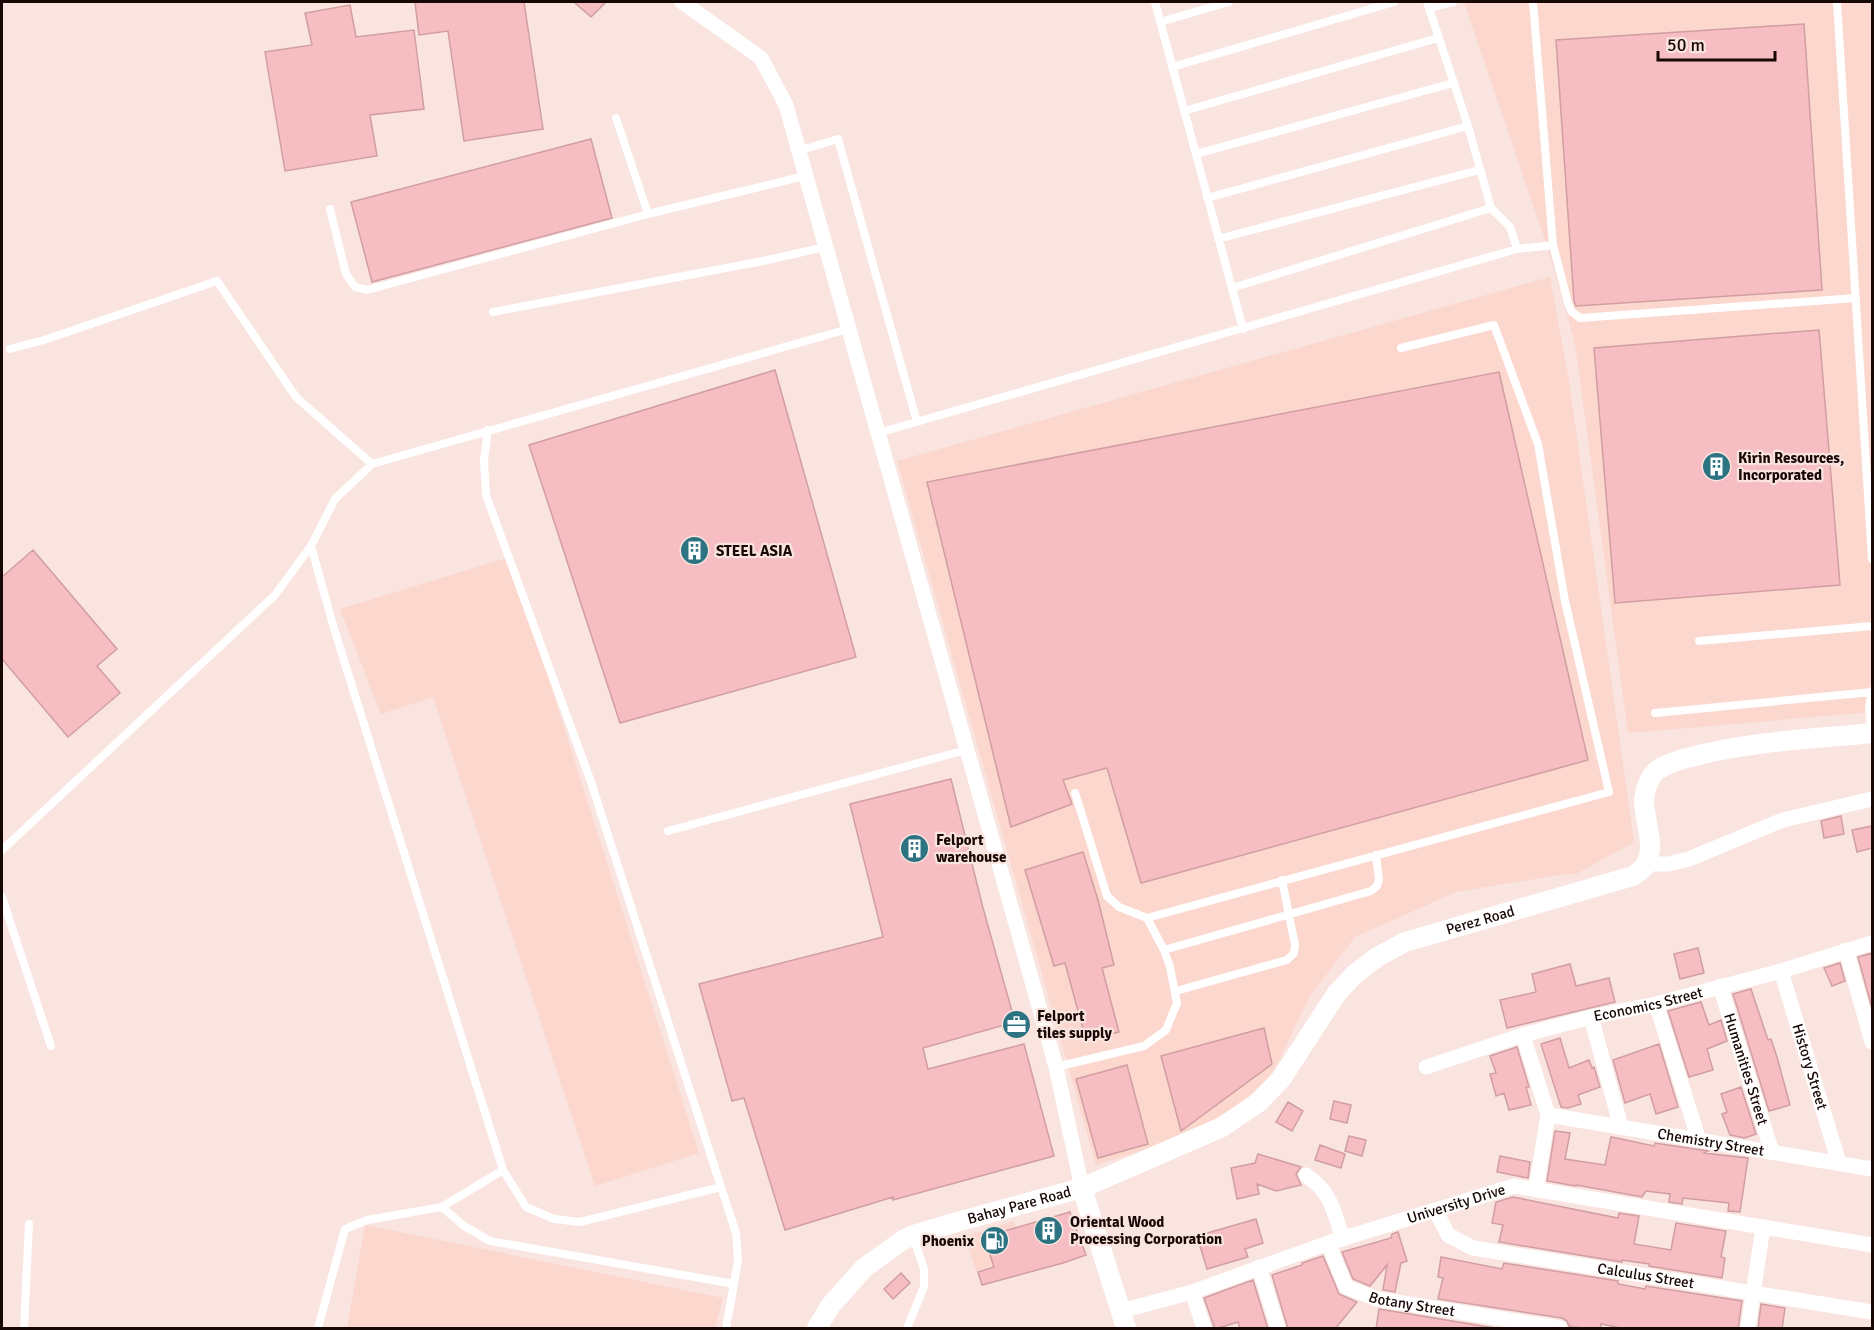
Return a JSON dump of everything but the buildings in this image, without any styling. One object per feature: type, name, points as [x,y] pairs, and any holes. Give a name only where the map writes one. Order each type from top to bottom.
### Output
[{"type":"street","points":[[682,2],[761,58],[786,105],[1056,1067],[1082,1188],[1123,1320]]},
{"type":"street","points":[[1872,733],[1751,745],[1715,751],[1663,766],[1654,773],[1648,783],[1644,798],[1649,839],[1646,864],[1668,864],[1689,859],[1783,820],[1872,800]]},
{"type":"street","name":"Perez Road","points":[[1082,1188],[1222,1127],[1259,1102],[1281,1079],[1337,993],[1354,975],[1377,957],[1405,942],[1622,880],[1633,876],[1646,864]]},
{"type":"street","name":"Economics Street","points":[[1425,1067],[1523,1035],[1591,1017],[1656,1004],[1781,971],[1872,943]]},
{"type":"street","points":[[1846,950],[1872,1042]]},
{"type":"street","name":"History Street","points":[[1781,971],[1839,1163]]},
{"type":"street","name":"Humanities Street","points":[[1720,986],[1772,1152]]},
{"type":"street","points":[[1656,1004],[1699,1140]]},
{"type":"street","points":[[1591,1017],[1621,1127]]},
{"type":"street","points":[[1523,1035],[1548,1115],[1536,1189]]},
{"type":"street","name":"Chemistry Street","points":[[1548,1115],[1872,1169]]},
{"type":"street","points":[[1306,1175],[1320,1184],[1328,1196],[1343,1239]]},
{"type":"street","name":"University Drive","points":[[1123,1320],[1192,1292],[1328,1243],[1514,1186],[1872,1245]]},
{"type":"street","name":"Bahay Pare Road","points":[[818,1329],[831,1305],[864,1268],[903,1240],[913,1235],[1082,1188]]},
{"type":"street","name":"Calculus Street","points":[[1436,1211],[1448,1235],[1473,1248],[1872,1312]]},
{"type":"street","points":[[1748,1329],[1763,1227]]},
{"type":"street","name":"Botany Street","points":[[1328,1243],[1346,1287],[1377,1299],[1560,1329]]},
{"type":"street","points":[[1259,1267],[1278,1329]]},
{"type":"street","points":[[1192,1292],[1204,1329]]},
{"type":"lane","points":[[1155,2],[1243,329]]},
{"type":"lane","points":[[1160,22],[1229,2]]},
{"type":"lane","points":[[1172,67],[1394,2]]},
{"type":"lane","points":[[1454,2],[1429,5],[1468,126],[1491,208],[1510,227],[1517,249]]},
{"type":"lane","points":[[1533,2],[1553,245],[1571,311],[1580,318],[1856,298]]},
{"type":"lane","points":[[1837,2],[1872,558]]},
{"type":"lane","points":[[1184,111],[1438,38]]},
{"type":"lane","points":[[1196,154],[1453,83]]},
{"type":"lane","points":[[616,118],[648,214]]},
{"type":"lane","points":[[1208,198],[1468,126]]},
{"type":"lane","points":[[798,151],[838,139],[917,422]]},
{"type":"lane","points":[[1218,238],[1479,170]]},
{"type":"lane","points":[[330,209],[346,274],[355,287],[367,290],[648,214],[806,176]]},
{"type":"lane","points":[[1232,288],[1491,208]]},
{"type":"lane","points":[[877,434],[1517,249],[1553,245]]},
{"type":"lane","points":[[493,312],[763,261],[825,247]]},
{"type":"lane","points":[[10,349],[44,340],[217,281],[296,397],[372,464]]},
{"type":"lane","points":[[1074,793],[1107,896],[1119,907],[1147,918],[1608,792],[1565,601],[1538,444],[1494,325],[1401,348]]},
{"type":"lane","points":[[2,850],[275,595],[311,546],[335,499],[372,464],[848,329]]},
{"type":"lane","points":[[488,430],[484,460],[486,495],[591,782],[736,1233],[738,1258],[726,1329]]},
{"type":"lane","points":[[311,546],[336,637],[503,1170],[526,1207],[554,1219],[580,1222],[721,1187]]},
{"type":"lane","points":[[1699,641],[1872,626]]},
{"type":"lane","points":[[1655,713],[1872,692],[1869,708],[1872,733]]},
{"type":"lane","points":[[668,831],[966,750]]},
{"type":"lane","points":[[1164,950],[1371,891],[1377,886],[1379,880],[1376,855]]},
{"type":"lane","points":[[1176,991],[1287,960],[1293,953],[1295,945],[1282,880]]},
{"type":"lane","points":[[2,897],[51,1046]]},
{"type":"lane","points":[[1056,1067],[1144,1046],[1166,1030],[1177,1003],[1176,991],[1164,950],[1147,918]]},
{"type":"lane","points":[[318,1329],[345,1229],[367,1220],[442,1207],[503,1170]]},
{"type":"lane","points":[[442,1207],[464,1226],[490,1241],[734,1284]]},
{"type":"lane","points":[[24,1329],[29,1224]]},
{"type":"lane","points":[[906,1329],[924,1287],[924,1269],[913,1235]]},
{"type":"shaded area","points":[[1464,2],[1872,2],[1872,712],[1628,733],[1575,344],[1550,255]]},
{"type":"shaded area","points":[[1550,277],[1569,381],[1634,842],[1576,874],[1456,892],[1355,937],[1309,998],[1268,1078],[1234,1110],[1177,1139],[1096,1165],[897,461]]},
{"type":"shaded area","points":[[510,557],[699,1153],[595,1186],[433,697],[381,714],[340,609]]},
{"type":"shaded area","points":[[1014,1221],[1025,1256],[976,1271],[965,1236]]},
{"type":"shaded area","points":[[365,1225],[723,1298],[715,1328],[347,1328]]},
{"type":"place","name":"Kirin Resources, Incorporated","points":[[1717,467]]},
{"type":"place","name":"STEEL ASIA","points":[[695,551]]},
{"type":"place","name":"Felport warehouse","points":[[915,849]]},
{"type":"place","name":"Felport tiles supply","points":[[1016,1025]]},
{"type":"place","name":"Oriental Wood Processing Corporation","points":[[1049,1231]]},
{"type":"place","name":"Phoenix","points":[[995,1241]]}]
